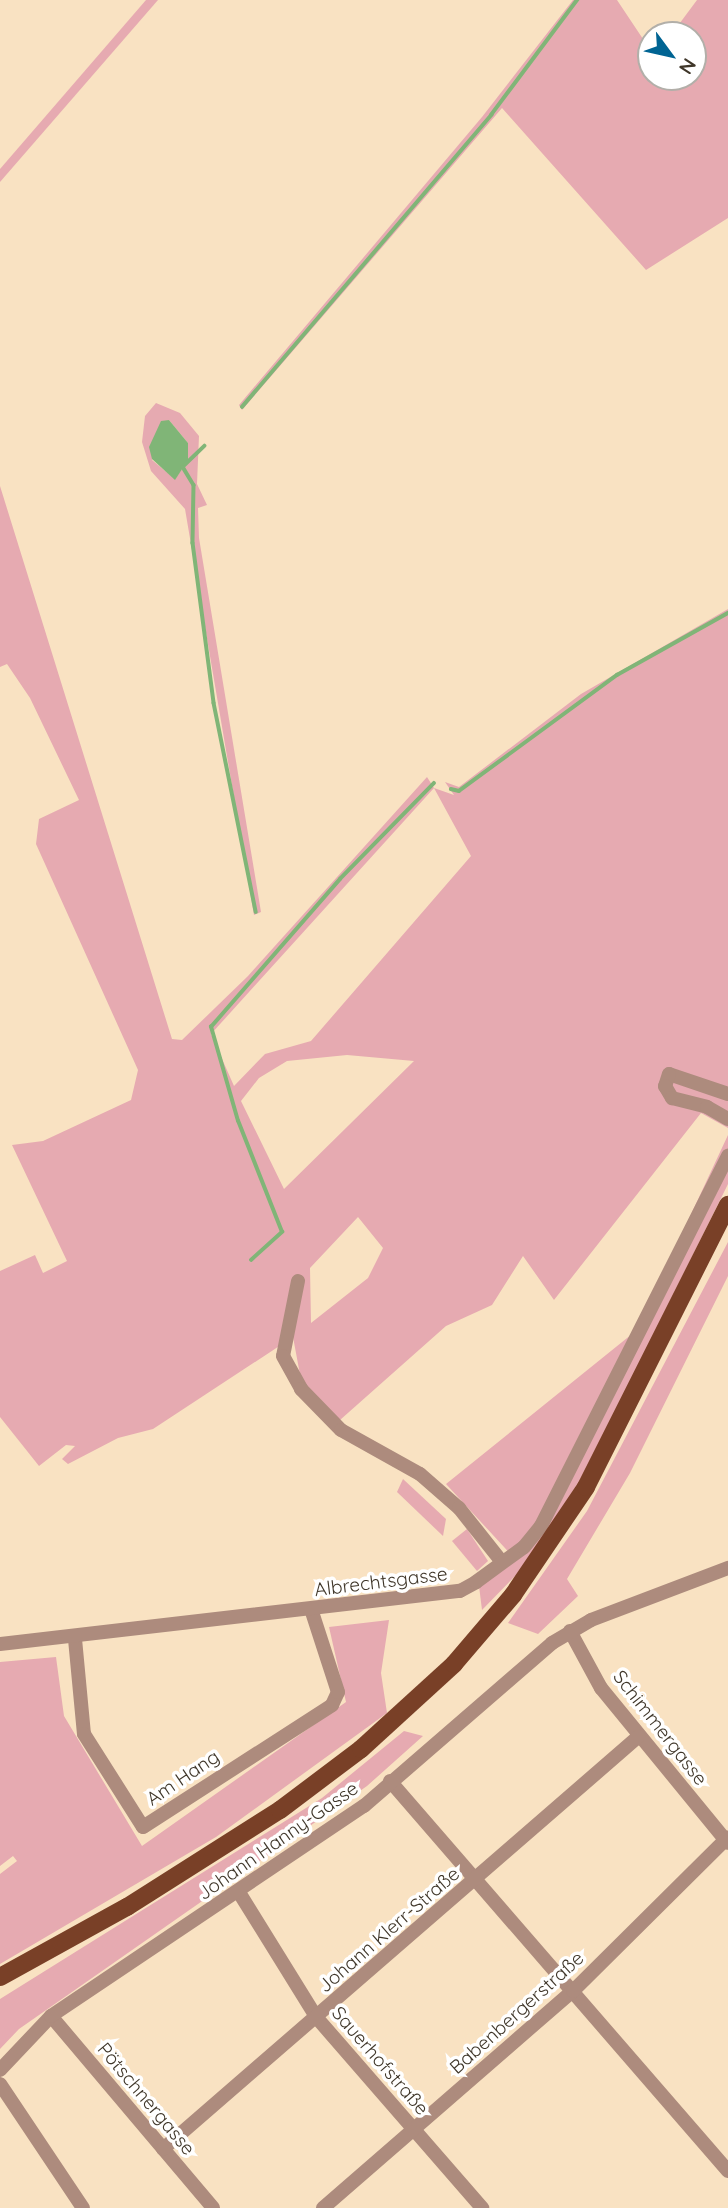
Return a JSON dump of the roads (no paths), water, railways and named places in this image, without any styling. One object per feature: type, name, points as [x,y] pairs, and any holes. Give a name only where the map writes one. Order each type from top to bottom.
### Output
[{"type":"main road","points":[[0,1988],[36,1961],[280,1810],[381,1732],[461,1656],[532,1570],[586,1488],[728,1205]]},
{"type":"main road","points":[[0,1977],[36,1961]]},
{"type":"street","points":[[728,1094],[669,1074],[665,1086],[672,1098],[707,1107],[728,1119]]},
{"type":"street","name":"Albrechtsgasse","points":[[0,1644],[75,1639],[460,1591],[502,1562],[541,1526],[578,1459],[728,1156]]},
{"type":"street","points":[[298,1281],[283,1356],[301,1389],[341,1430],[420,1474],[459,1508],[502,1562]]},
{"type":"street","points":[[570,1631],[728,1568]]},
{"type":"street","name":"Am Hang","points":[[75,1639],[85,1734],[143,1827],[332,1705],[338,1692],[311,1609]]},
{"type":"street","name":"Schimmergasse","points":[[570,1631],[601,1688],[638,1737],[727,1840]]},
{"type":"street","name":"Johann Hanny-Gasse","points":[[0,2070],[51,2016],[240,1894],[364,1806],[390,1781],[570,1631]]},
{"type":"street","name":"Johann Klerr-Straße","points":[[163,2149],[638,1737]]},
{"type":"street","points":[[390,1781],[728,2171]]},
{"type":"street","name":"Babenbergerstraße","points":[[323,2208],[415,2131],[573,1991],[727,1840]]},
{"type":"street","name":"Sauerhofstraße","points":[[240,1894],[317,2018],[482,2208]]},
{"type":"street","name":"Pötschnergasse","points":[[51,2016],[213,2208]]},
{"type":"street","points":[[0,2084],[83,2208]]},
{"type":"waterway","points":[[242,407],[491,115],[577,0]]},
{"type":"waterway","points":[[205,446],[183,467],[194,485],[193,543],[214,703],[256,912]]},
{"type":"waterway","points":[[451,789],[459,791],[617,675],[728,613]]},
{"type":"waterway","points":[[251,1260],[282,1232],[238,1121],[211,1027],[340,879],[434,783]]}]
